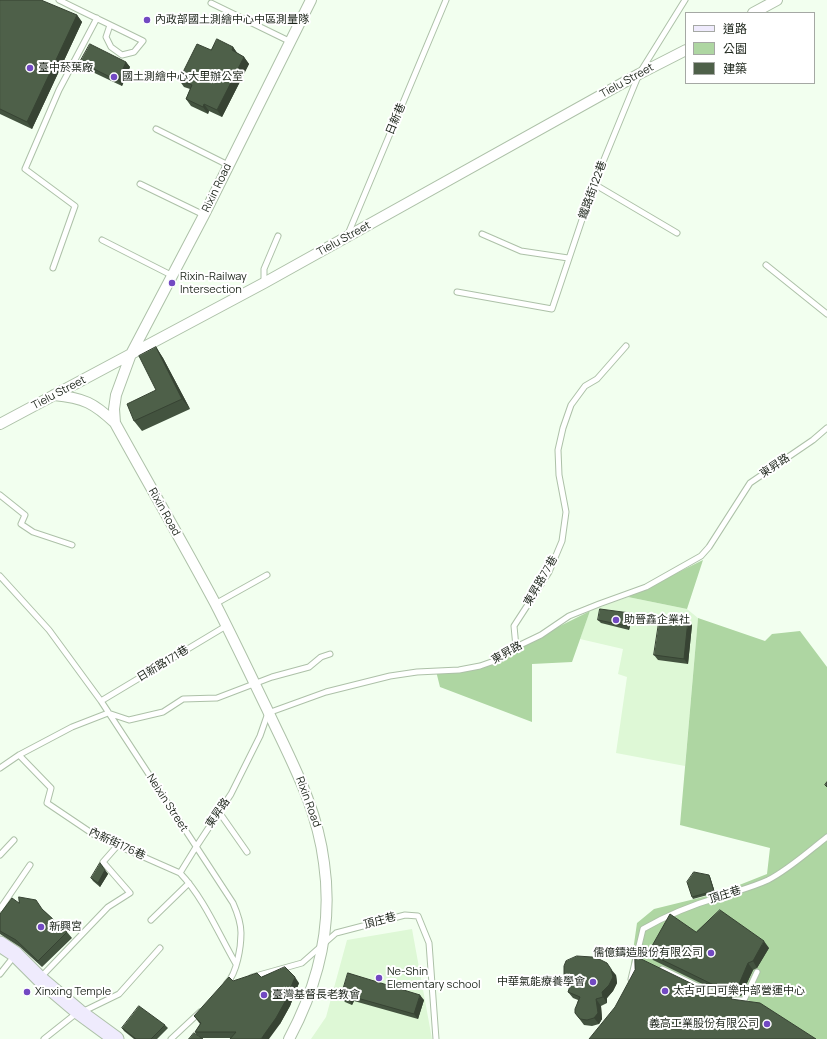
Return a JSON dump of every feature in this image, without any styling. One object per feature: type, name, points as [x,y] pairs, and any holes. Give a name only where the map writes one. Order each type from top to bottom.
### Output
[{"type":"street","name":"Rixin Road","points":[[289,1039],[302,1016],[318,970],[323,946],[326,920],[326,876],[319,834],[305,789],[255,684],[215,604],[116,423],[114,409],[116,394],[131,354],[173,276],[311,0]]},
{"type":"street","points":[[755,12],[777,0]]},
{"type":"street","name":"Tielu Street","points":[[0,424],[264,283],[639,74],[685,51]]},
{"type":"street","points":[[54,395],[72,397],[87,401],[95,405],[116,423]]},
{"type":"street","points":[[0,944],[15,954],[40,979],[79,1012],[116,1039]]},
{"type":"lane","points":[[59,0],[97,18],[142,41],[134,52],[122,55],[111,47],[106,37],[110,25]]},
{"type":"lane","name":"日新巷","points":[[347,237],[446,0]]},
{"type":"lane","name":"鐵路街122巷","points":[[457,292],[552,309],[594,184],[639,74],[685,0]]},
{"type":"lane","points":[[211,3],[291,42]]},
{"type":"lane","points":[[53,268],[74,206],[25,168],[59,90],[97,18]]},
{"type":"lane","points":[[156,130],[228,165]]},
{"type":"lane","points":[[140,184],[204,215]]},
{"type":"lane","points":[[594,184],[677,233]]},
{"type":"lane","points":[[482,234],[521,251],[568,258]]},
{"type":"lane","points":[[264,283],[264,269],[278,236]]},
{"type":"lane","points":[[102,240],[173,276]]},
{"type":"lane","points":[[766,266],[827,314]]},
{"type":"lane","name":"東昇路77巷","points":[[516,647],[514,626],[549,572],[562,542],[566,512],[559,475],[558,450],[563,428],[571,405],[585,386],[598,379],[626,346]]},
{"type":"lane","name":"東昇路","points":[[196,846],[230,794],[260,736],[268,713],[326,692],[390,676],[417,672],[459,670],[480,666],[497,660],[516,647],[541,635],[569,616],[646,587],[701,556],[709,547],[750,483],[814,440],[827,428]]},
{"type":"lane","points":[[0,495],[25,515],[21,524],[33,532],[72,545]]},
{"type":"lane","points":[[215,604],[267,575]]},
{"type":"lane","name":"Neixin Street","points":[[0,576],[49,630],[101,701],[108,714],[233,903],[239,918],[241,932],[236,964],[232,978],[222,989]]},
{"type":"lane","name":"日新路171巷","points":[[101,701],[226,626]]},
{"type":"lane","points":[[0,768],[19,755],[72,727],[108,714],[129,720],[163,712],[183,699],[217,698],[272,677],[309,667],[321,657],[330,654]]},
{"type":"lane","name":"內新街176巷","points":[[19,755],[51,788],[47,803],[96,836],[180,873],[189,883],[236,964]]},
{"type":"lane","points":[[219,812],[247,852]]},
{"type":"lane","name":"頂庄巷","points":[[630,982],[643,929],[654,922],[687,908],[742,890],[769,879],[792,864],[827,837]]},
{"type":"lane","points":[[0,855],[14,840]]},
{"type":"lane","points":[[40,979],[108,907],[130,893],[103,862],[118,846]]},
{"type":"lane","points":[[180,873],[196,846]]},
{"type":"lane","points":[[0,909],[30,865]]},
{"type":"lane","points":[[151,920],[189,883]]},
{"type":"lane","name":"頂庄巷","points":[[246,978],[302,962],[323,946],[336,933],[405,915],[418,916],[429,942],[436,1039]]},
{"type":"lane","points":[[44,1039],[79,1012],[118,994],[160,948]]},
{"type":"lane","points":[[0,974],[15,954]]},
{"type":"lane","points":[[637,957],[644,960]]},
{"type":"lane","points":[[658,967],[726,1000],[744,1000],[757,972]]},
{"type":"lane","points":[[232,978],[239,980]]},
{"type":"lane","points":[[171,1039],[202,1010]]},
{"type":"shaded area","points":[[628,597],[687,609],[698,618],[685,766],[616,753],[627,677],[618,674],[623,649],[580,639],[590,611]]},
{"type":"shaded area","name":"Ne-Shin Elementary school","points":[[412,929],[432,1039],[311,1039],[326,1017],[347,940]]},
{"type":"green space","points":[[703,560],[687,609],[628,597]]},
{"type":"green space","points":[[590,611],[572,662],[532,664],[532,722],[440,687],[436,671],[480,666]]},
{"type":"green space","points":[[698,618],[765,641],[772,634],[800,631],[827,667],[827,1039],[815,1039],[750,1001],[631,965],[637,923],[654,909],[719,893],[767,874],[770,848],[680,825]]},
{"type":"building","name":"臺中菸葉廠","points":[[0,0],[41,0],[77,15],[27,122],[0,109]]},
{"type":"building","points":[[217,39],[233,47],[232,50],[244,57],[217,110],[204,104],[203,107],[186,99],[192,85],[179,80],[197,44],[211,50]]},
{"type":"building","name":"國土測繪中心大里辦公室","points":[[90,44],[126,62],[118,81],[80,62]]},
{"type":"building","points":[[156,347],[182,399],[134,421],[127,404],[156,390],[139,356]]},
{"type":"building","name":"助晉鑫企業社","points":[[600,609],[630,613],[627,626],[598,620]]},
{"type":"building","points":[[660,616],[688,620],[684,659],[654,655]]},
{"type":"building","points":[[100,863],[105,870],[98,883],[91,878]]},
{"type":"building","points":[[694,872],[709,875],[714,891],[692,897],[687,882]]},
{"type":"building","name":"新興宮","points":[[19,897],[36,900],[42,909],[67,932],[38,961],[16,940],[0,931],[0,914],[12,898],[19,903]]},
{"type":"building","name":"儒億鑄造股份有限公司","points":[[720,910],[764,941],[753,961],[748,963],[737,989],[722,989],[648,953],[670,914],[696,932]]},
{"type":"building","name":"中華氣能療養學會","points":[[577,956],[592,957],[607,963],[611,969],[613,977],[609,985],[602,992],[603,997],[596,999],[598,1013],[594,1018],[587,1020],[580,1019],[575,1013],[580,997],[568,992],[570,986],[564,975],[564,966],[566,961]]},
{"type":"building","name":"太古可口可樂中部營運中心","points":[[635,956],[719,997],[732,997],[731,999],[760,1003],[816,1039],[589,1039],[615,1007],[635,970]]},
{"type":"building","points":[[285,967],[295,977],[286,1000],[276,1018],[261,1039],[230,1039],[236,1032],[195,1032],[201,1023],[194,1016],[229,977],[233,981],[257,973],[261,977]]},
{"type":"building","points":[[348,973],[420,995],[414,1014],[350,996],[349,999],[341,997]]},
{"type":"building","points":[[139,1006],[165,1025],[151,1039],[136,1039],[122,1028]]},
{"type":"building","points":[[194,1033],[203,1039],[189,1039]]},
{"type":"place","name":"內政部國土測繪中心中區測量隊","points":[[147,20]]},
{"type":"place","name":"臺中菸葉廠","points":[[30,68]]},
{"type":"place","name":"國土測繪中心大里辦公室","points":[[114,77]]},
{"type":"place","name":"Rixin-Railway Intersection","points":[[172,283]]},
{"type":"place","name":"助晉鑫企業社","points":[[616,620]]},
{"type":"place","name":"新興宮","points":[[41,927]]},
{"type":"place","name":"儒億鑄造股份有限公司","points":[[711,953]]},
{"type":"place","name":"Ne-Shin Elementary school","points":[[379,978]]},
{"type":"place","name":"中華氣能療養學會","points":[[593,982]]},
{"type":"place","name":"太古可口可樂中部營運中心","points":[[665,991]]},
{"type":"place","name":"Xinxing Temple","points":[[27,992]]},
{"type":"place","name":"臺灣基督長老教會","points":[[264,995]]},
{"type":"place","name":"義高工業股份有限公司","points":[[767,1024]]}]
